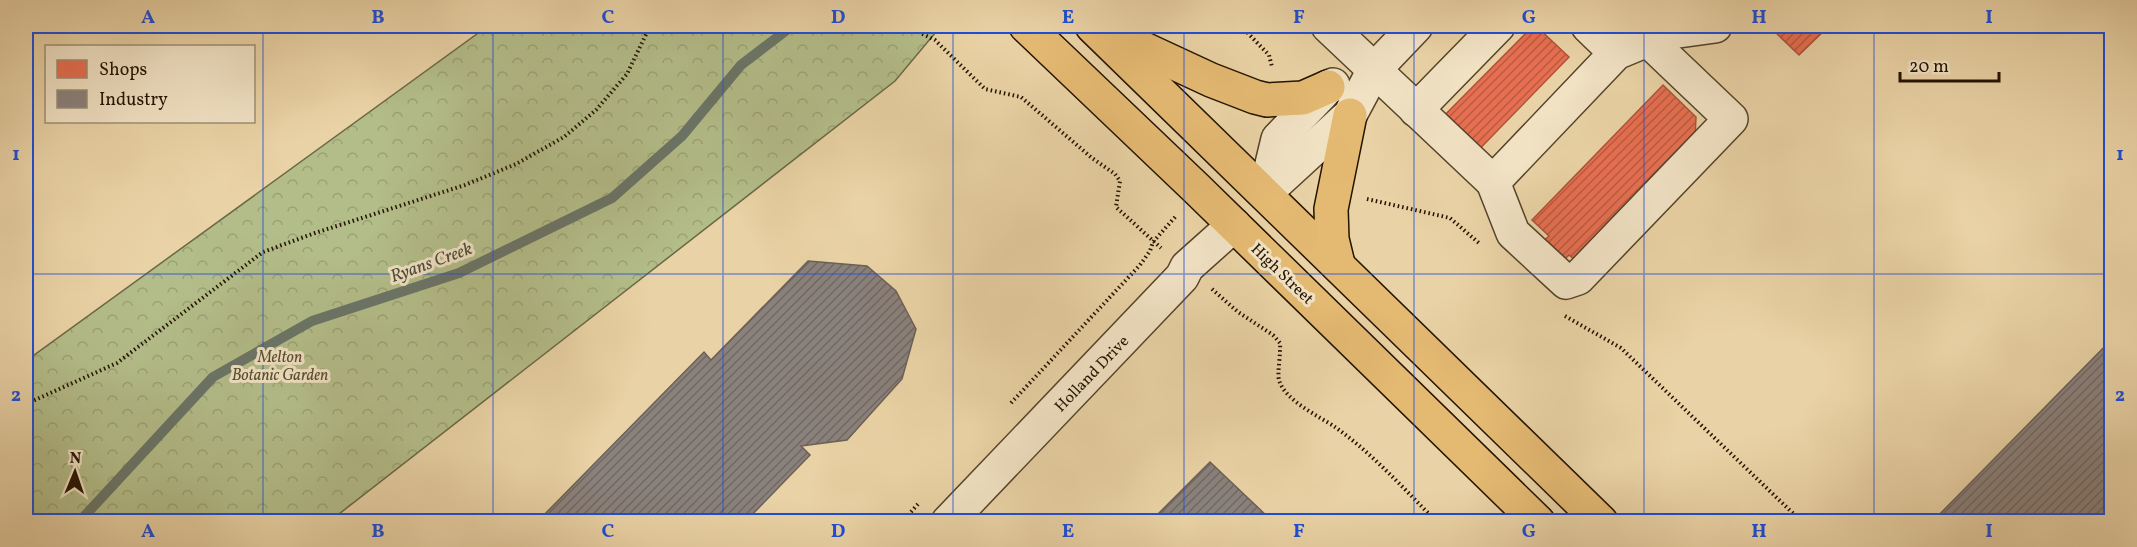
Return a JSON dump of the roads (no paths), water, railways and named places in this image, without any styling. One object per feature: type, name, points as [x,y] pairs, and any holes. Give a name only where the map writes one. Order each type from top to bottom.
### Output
[{"type":"main road","name":"High Street","points":[[1026,26],[1539,522]]},
{"type":"main road","points":[[1093,26],[1211,80],[1255,97],[1267,100],[1303,98],[1328,87]]},
{"type":"main road","points":[[1093,26],[1601,522]]},
{"type":"main road","points":[[1338,264],[1332,239],[1330,209],[1350,115]]},
{"type":"main road","points":[[1234,225],[1265,193]]},
{"type":"street","points":[[1328,26],[1493,182],[1513,233],[1566,282],[1578,278],[1731,119],[1648,40]]},
{"type":"street","points":[[1265,193],[1350,115],[1374,70],[1416,26]]},
{"type":"street","points":[[1416,110],[1498,26]]},
{"type":"street","points":[[1588,26],[1617,53]]},
{"type":"street","points":[[1493,182],[1617,53],[1664,33],[1715,26]]},
{"type":"street","points":[[1265,193],[1278,139],[1328,87],[1374,70]]},
{"type":"street","name":"Holland Drive","points":[[948,522],[1182,277],[1187,267],[1234,225]]},
{"type":"waterway","name":"Ryans Creek","points":[[79,522],[213,377],[312,321],[459,273],[612,198],[682,136],[741,65],[792,26]]},
{"type":"park label","name":"Melton Botanic Garden","points":[[280,365]]}]
